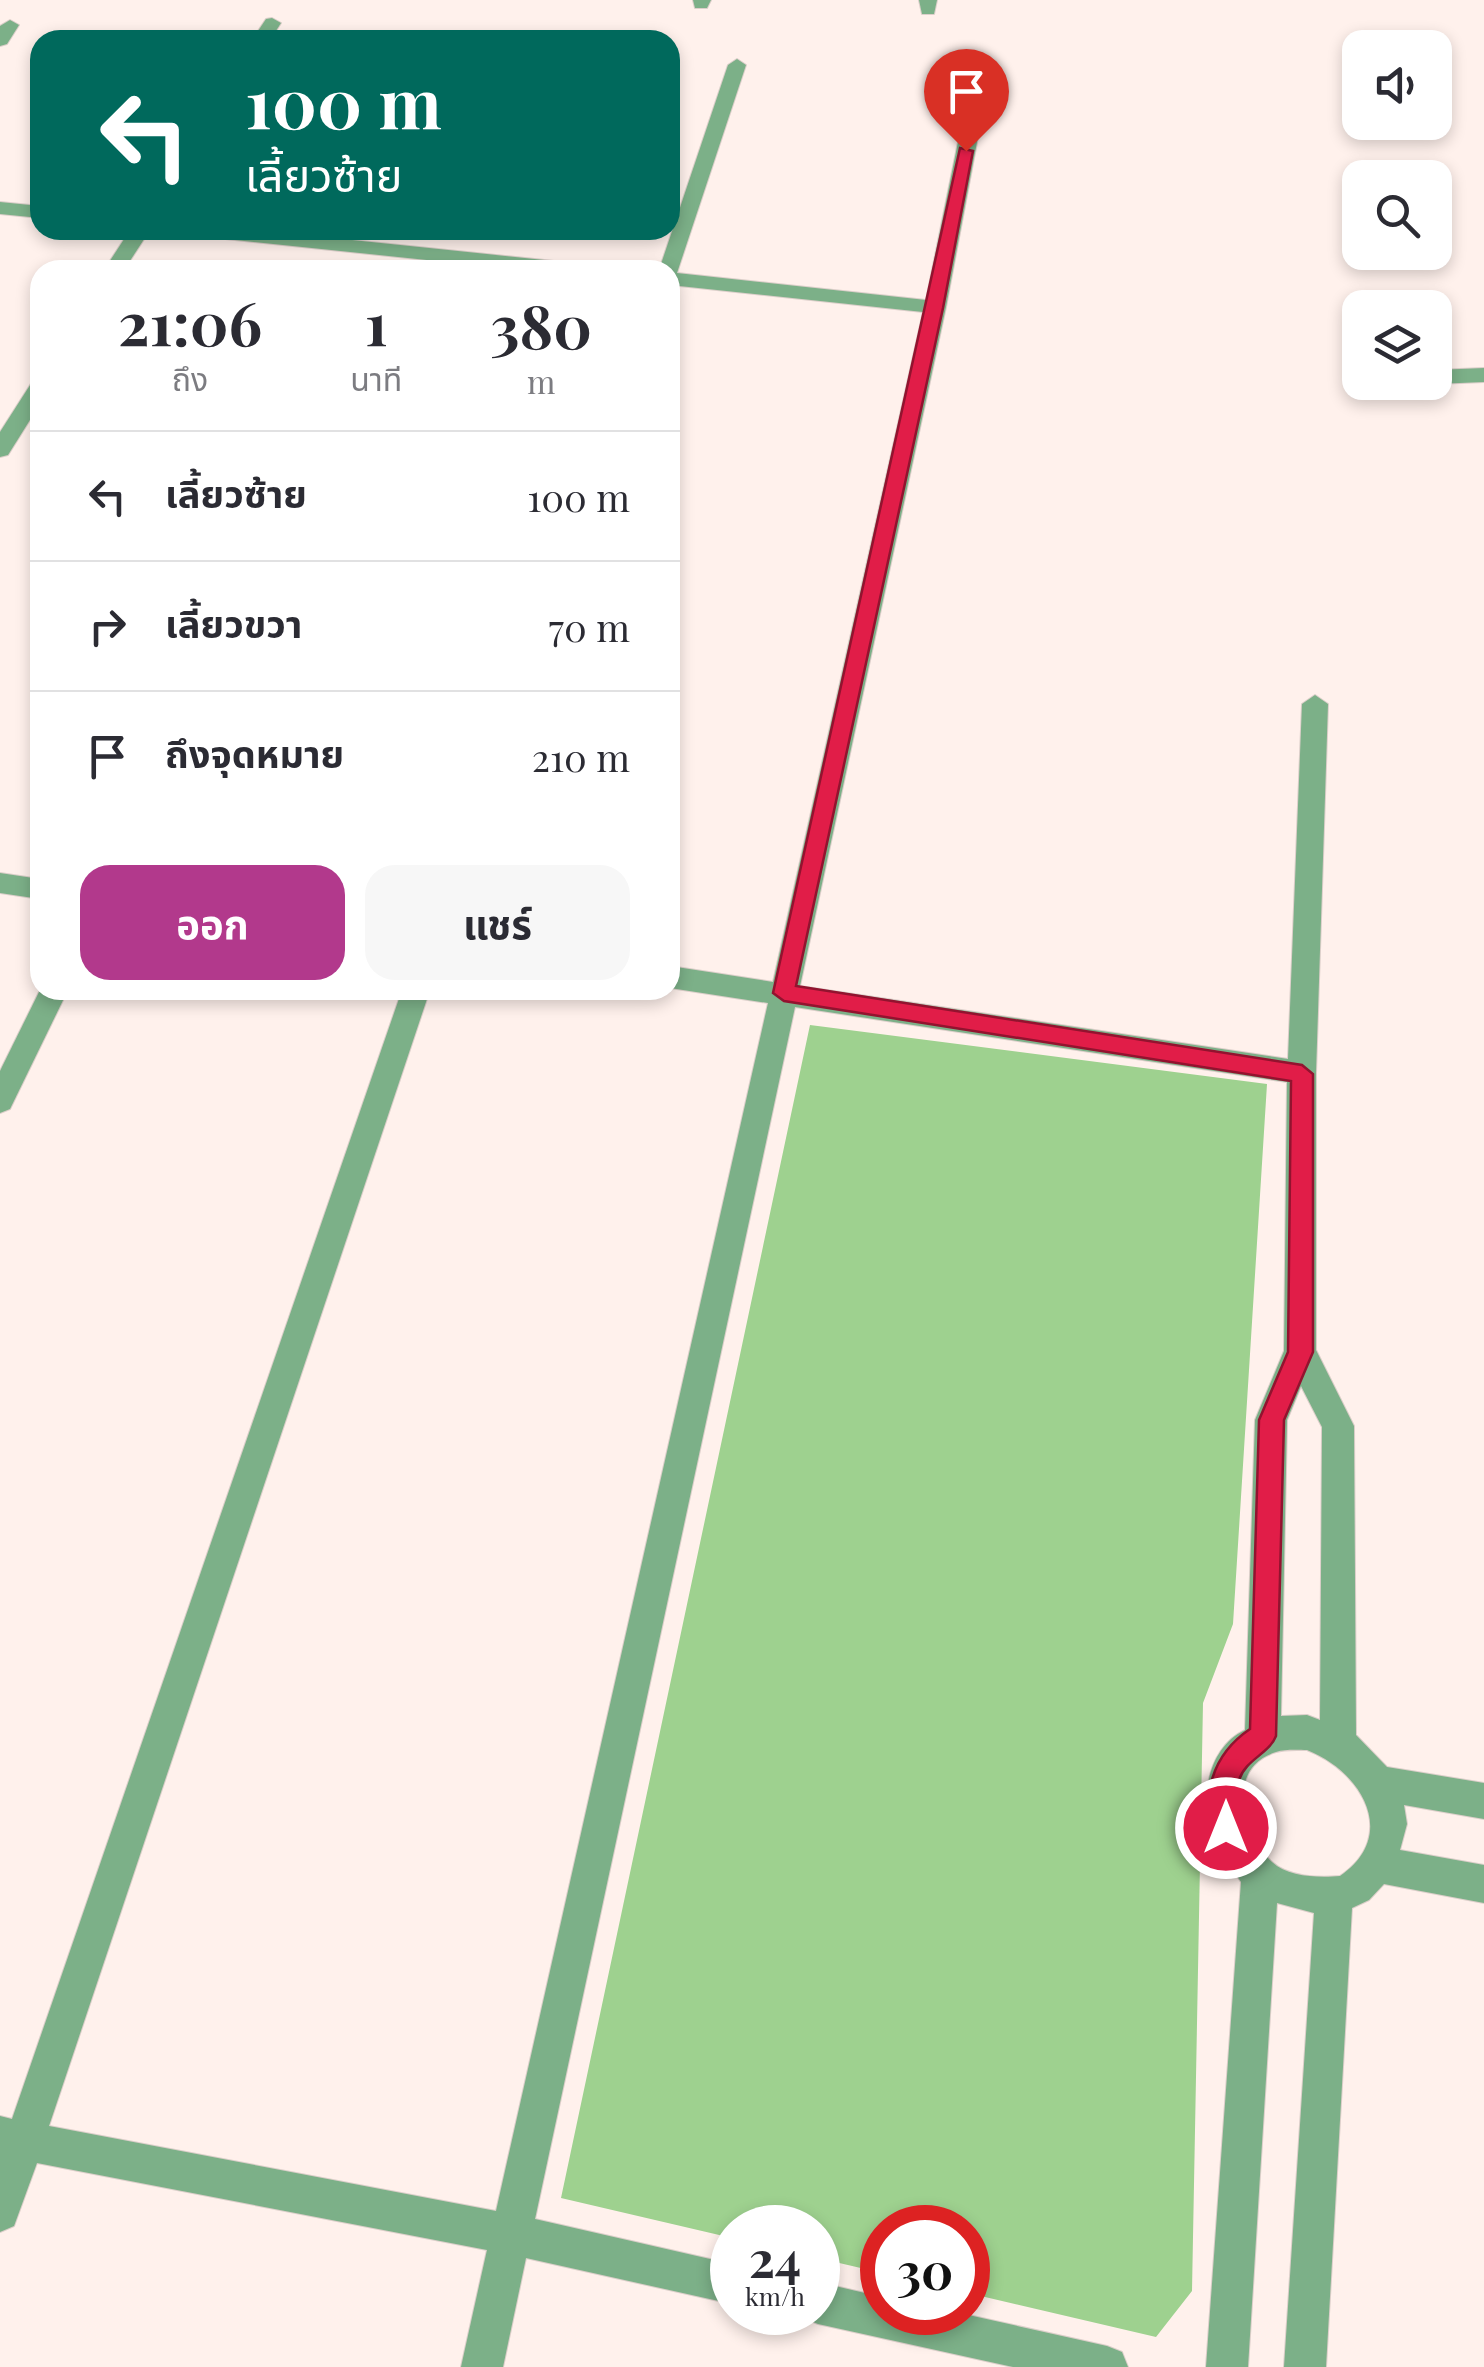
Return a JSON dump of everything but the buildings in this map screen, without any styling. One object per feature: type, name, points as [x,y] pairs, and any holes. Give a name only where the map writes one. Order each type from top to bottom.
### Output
[{"type":"street","points":[[680,239],[737,65]]},
{"type":"street","points":[[482,2367],[935,308],[981,73]]},
{"type":"street","points":[[0,208],[30,211]]},
{"type":"street","points":[[262,240],[395,260]]},
{"type":"street","points":[[680,280],[935,308]]},
{"type":"street","points":[[1452,376],[1484,375]]},
{"type":"street","points":[[0,450],[30,403]]},
{"type":"street","points":[[1263,1736],[1271,1420],[1300,1352],[1302,1074],[1315,704]]},
{"type":"street","points":[[0,883],[30,887]]},
{"type":"street","points":[[680,978],[1302,1074]]},
{"type":"street","points":[[0,1102],[49,1000]]},
{"type":"street","points":[[0,2212],[13,2139],[412,1000]]},
{"type":"street","points":[[1300,1352],[1338,1426],[1338,1743]]},
{"type":"street","points":[[1300,1731],[1338,1743],[1361,1760],[1378,1783],[1390,1825],[1379,1865],[1360,1885],[1334,1896],[1297,1895],[1260,1877],[1239,1854],[1226,1828],[1222,1799],[1227,1772],[1242,1750],[1263,1736],[1300,1731]]},
{"type":"street","points":[[1378,1783],[1484,1800]]},
{"type":"street","points":[[1379,1865],[1484,1884]]},
{"type":"street","points":[[1228,2367],[1260,1877]]},
{"type":"street","points":[[1305,2367],[1334,1896]]},
{"type":"street","points":[[13,2139],[510,2234],[710,2279]]},
{"type":"street","points":[[840,2308],[1107,2367]]},
{"type":"green space","points":[[810,1025],[1267,1084],[1233,1624],[1203,1703],[1192,2291],[1156,2337],[990,2298],[990,2205],[860,2205],[860,2268],[840,2263],[840,2205],[710,2205],[710,2233],[561,2198]]},
{"type":"route","points":[[966,151],[784,993],[1302,1074],[1300,1352],[1271,1420],[1263,1736],[1242,1750],[1227,1772],[1222,1799],[1226,1828]]}]
